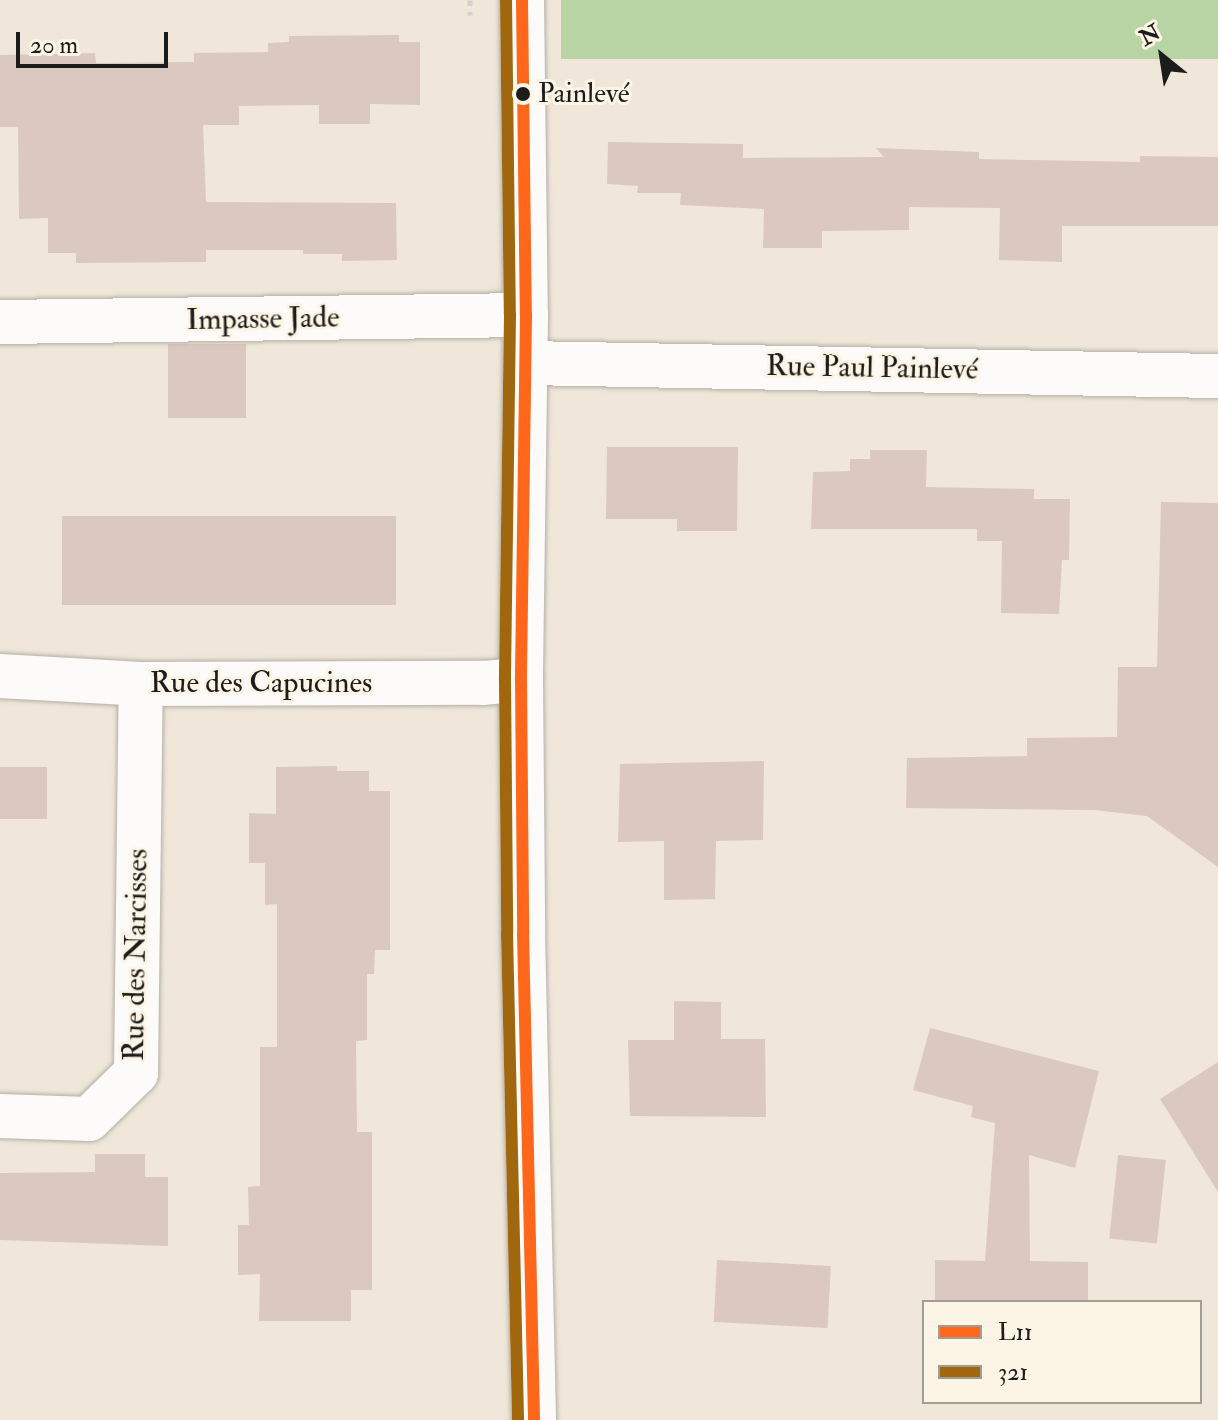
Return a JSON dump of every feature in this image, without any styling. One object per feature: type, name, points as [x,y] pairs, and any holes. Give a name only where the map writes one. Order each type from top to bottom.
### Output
[{"type":"street","points":[[522,0],[526,363],[521,680],[534,1420]]},
{"type":"street","name":"Impasse Jade","points":[[0,322],[526,315]]},
{"type":"street","name":"Rue Paul Painlevé","points":[[526,363],[1218,376]]},
{"type":"street","name":"Rue des Capucines","points":[[0,676],[141,684],[483,683],[521,680]]},
{"type":"street","name":"Rue des Narcisses","points":[[0,1116],[89,1119],[136,1073],[141,684]]},
{"type":"green space","points":[[561,0],[1218,0],[1218,59],[561,59]]},
{"type":"building","points":[[399,35],[399,42],[420,42],[420,105],[370,104],[370,124],[319,124],[319,105],[239,106],[239,125],[203,125],[206,202],[396,203],[397,260],[342,261],[342,254],[303,254],[303,250],[206,250],[206,262],[76,263],[76,253],[48,253],[48,218],[19,219],[18,127],[0,127],[0,55],[95,53],[96,63],[194,62],[194,53],[268,52],[268,43],[289,42],[289,36]]},
{"type":"building","points":[[608,142],[743,144],[743,158],[884,157],[876,148],[979,152],[979,159],[1140,162],[1140,156],[1218,157],[1218,226],[1062,226],[1062,262],[999,260],[1000,208],[909,207],[909,230],[822,231],[822,248],[763,248],[764,209],[680,205],[681,193],[637,193],[638,186],[607,184]]},
{"type":"building","points":[[168,344],[246,344],[246,418],[168,418]]},
{"type":"building","points":[[607,447],[738,447],[737,531],[677,531],[677,519],[606,519]]},
{"type":"building","points":[[870,450],[927,450],[926,487],[1034,489],[1034,499],[1070,499],[1069,560],[1062,560],[1059,614],[1001,613],[1002,541],[977,541],[977,529],[811,529],[813,472],[850,471],[850,459],[870,459]]},
{"type":"building","points":[[1161,502],[1218,503],[1218,867],[1147,816],[1094,810],[906,808],[907,758],[1027,756],[1027,738],[1117,737],[1118,667],[1157,667]]},
{"type":"building","points":[[62,516],[396,516],[396,605],[62,605]]},
{"type":"building","points":[[764,761],[763,840],[716,841],[715,899],[664,900],[664,841],[618,842],[620,764]]},
{"type":"building","points":[[337,766],[337,771],[369,771],[369,791],[390,791],[390,950],[375,950],[374,974],[367,974],[367,1040],[356,1041],[357,1132],[372,1132],[372,1290],[351,1290],[351,1321],[259,1321],[260,1274],[238,1275],[238,1225],[249,1225],[248,1187],[260,1186],[260,1047],[277,1047],[277,904],[265,905],[265,863],[249,863],[249,813],[276,814],[276,767]]},
{"type":"building","points":[[0,767],[47,767],[47,819],[0,819]]},
{"type":"building","points":[[674,1001],[721,1002],[721,1039],[765,1039],[766,1117],[630,1116],[628,1040],[674,1040]]},
{"type":"building","points":[[930,1028],[1099,1071],[1075,1168],[1029,1155],[1030,1261],[1088,1262],[1088,1300],[935,1300],[935,1260],[985,1261],[995,1123],[971,1117],[973,1106],[913,1090]]},
{"type":"building","points":[[1218,1062],[1218,1192],[1160,1099]]},
{"type":"building","points":[[95,1154],[145,1154],[145,1177],[168,1177],[168,1246],[0,1240],[0,1173],[95,1172]]},
{"type":"building","points":[[1118,1155],[1166,1160],[1157,1244],[1109,1239]]},
{"type":"building","points":[[717,1260],[831,1266],[828,1328],[714,1322]]},
{"type":"transit line","name":"321","points":[[506,0],[510,315],[505,680],[507,933],[518,1420]]},
{"type":"transit line","name":"L11","points":[[522,0],[526,315],[521,680],[523,933],[534,1420]]},
{"type":"place","name":"Painlevé","points":[[523,94]]}]
